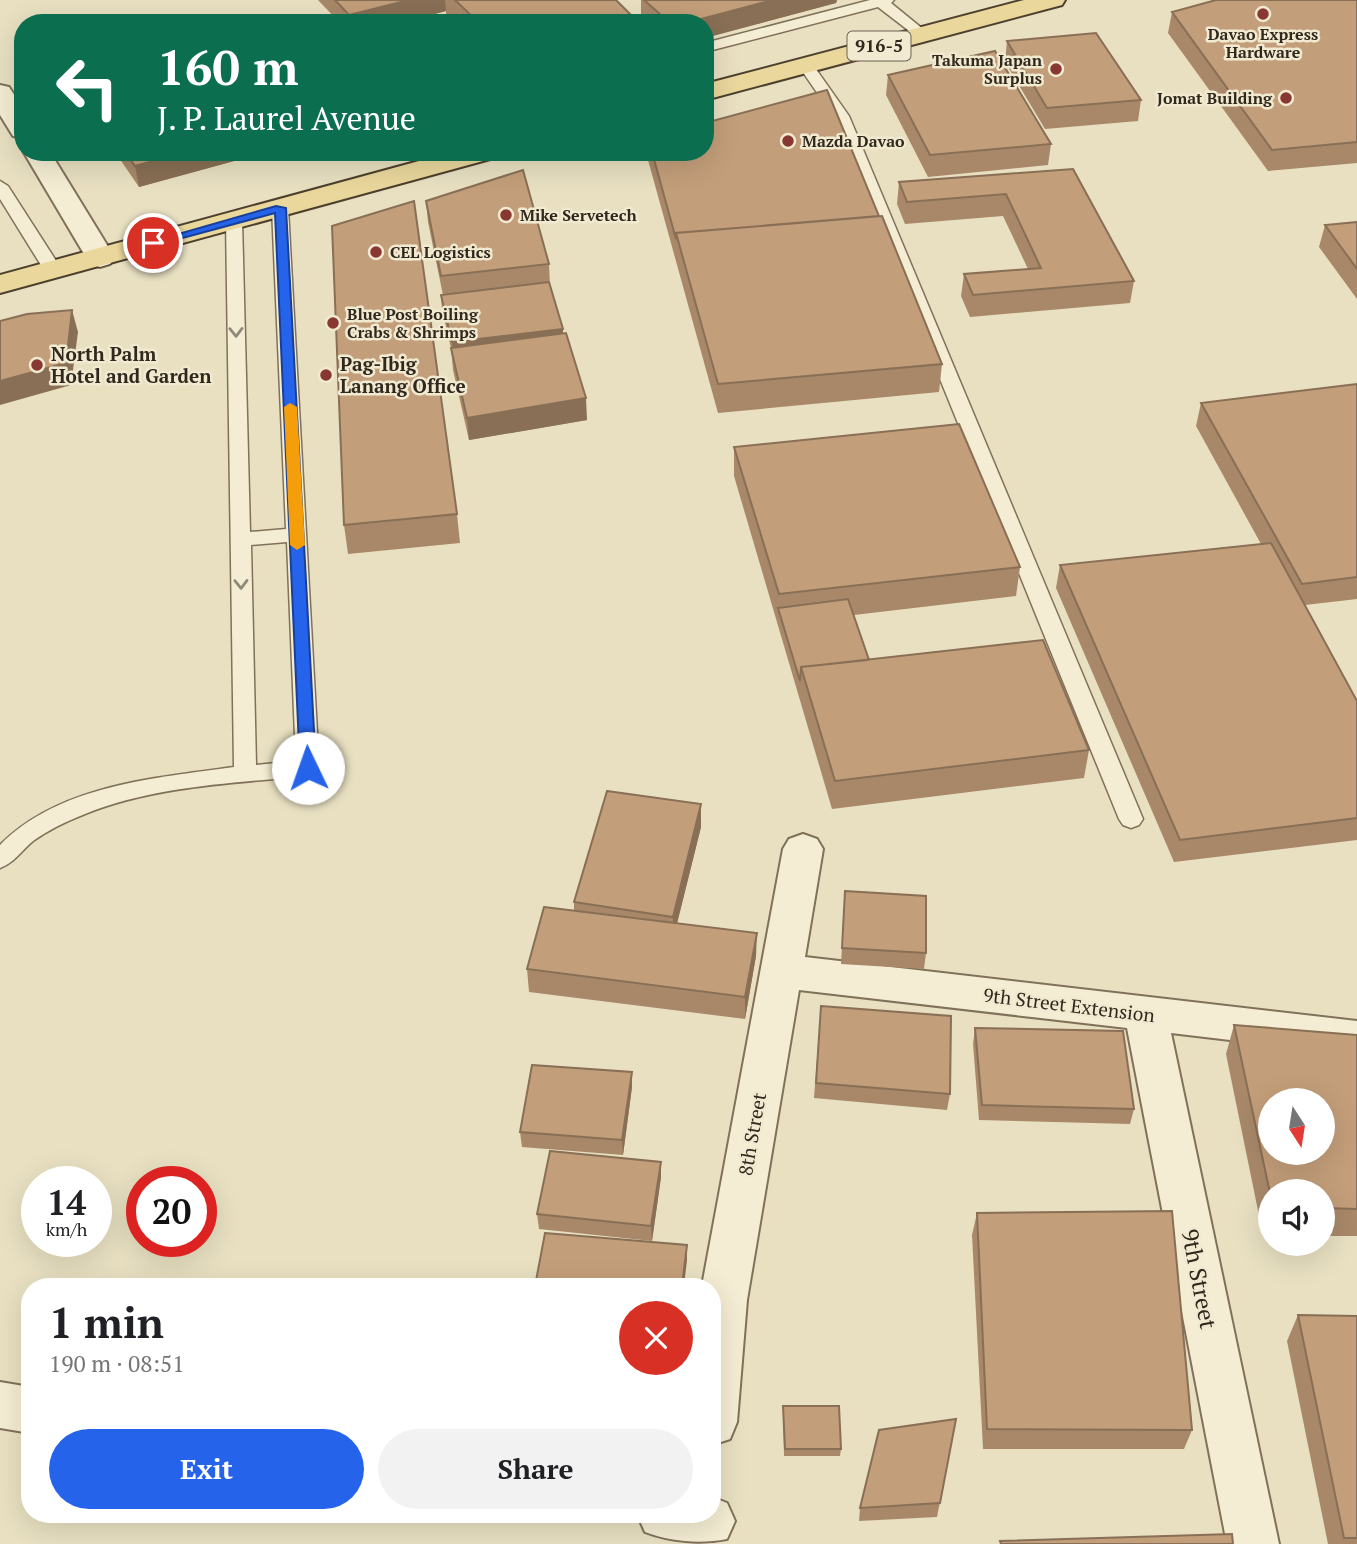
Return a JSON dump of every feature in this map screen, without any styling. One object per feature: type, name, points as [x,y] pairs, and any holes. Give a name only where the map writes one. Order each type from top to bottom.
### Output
[{"type":"main road","name":"916-5","points":[[714,89],[1053,0]]},
{"type":"main road","points":[[0,284],[280,208],[430,161]]},
{"type":"street","points":[[0,93],[14,116]]},
{"type":"street","points":[[41,161],[100,258]]},
{"type":"street","name":"8th Street","points":[[721,1322],[803,849]]},
{"type":"street","name":"9th Street Extension","points":[[781,971],[1357,1038]]},
{"type":"street","name":"9th Street","points":[[1145,1013],[1253,1544]]},
{"type":"street","points":[[0,1405],[21,1408]]},
{"type":"lane","points":[[714,46],[882,1],[922,34]]},
{"type":"lane","points":[[806,65],[841,116],[1130,819]]},
{"type":"lane","points":[[0,186],[53,270]]},
{"type":"lane","points":[[0,859],[27,833],[87,803],[152,787],[308,768],[280,208]]},
{"type":"lane","points":[[234,220],[245,774]]},
{"type":"lane","points":[[240,540],[297,534]]},
{"type":"building","points":[[335,0],[409,0],[353,14],[348,14]]},
{"type":"building","points":[[455,0],[616,0],[630,14],[470,14]]},
{"type":"building","points":[[644,0],[773,0],[714,16],[660,14]]},
{"type":"building","name":"Jomat Building","points":[[1216,0],[1357,0],[1357,142],[1272,150],[1172,12]]},
{"type":"building","points":[[1096,33],[1141,100],[1047,108],[1007,41]]},
{"type":"building","points":[[995,51],[1051,144],[930,155],[888,75]]},
{"type":"building","points":[[827,90],[879,216],[676,233],[676,239],[654,161],[714,161],[714,121]]},
{"type":"building","points":[[131,161],[152,161],[135,166]]},
{"type":"building","points":[[1073,169],[1134,281],[973,295],[964,274],[1041,268],[1006,194],[907,202],[899,182]]},
{"type":"building","points":[[523,170],[549,264],[441,276],[426,201]]},
{"type":"building","points":[[414,201],[457,514],[344,525],[332,226]]},
{"type":"building","points":[[882,216],[942,364],[718,384],[676,233]]},
{"type":"building","points":[[1357,222],[1357,269],[1325,225]]},
{"type":"building","points":[[549,282],[563,329],[452,342],[441,295]]},
{"type":"building","points":[[72,310],[66,363],[0,381],[0,321],[27,314]]},
{"type":"building","points":[[566,333],[586,398],[467,418],[451,348]]},
{"type":"building","points":[[1357,384],[1357,577],[1302,584],[1201,403]]},
{"type":"building","points":[[959,424],[1020,567],[779,594],[734,447]]},
{"type":"building","points":[[1271,543],[1357,701],[1357,818],[1180,840],[1060,565]]},
{"type":"building","points":[[848,599],[869,660],[801,667],[800,681],[778,608]]},
{"type":"building","points":[[1043,640],[1089,750],[835,781],[801,667]]},
{"type":"building","points":[[607,791],[701,804],[673,917],[574,902]]},
{"type":"building","points":[[845,891],[926,896],[926,953],[842,948]]},
{"type":"building","points":[[544,907],[757,933],[745,997],[527,969]]},
{"type":"building","points":[[821,1006],[951,1016],[950,1094],[816,1083]]},
{"type":"building","points":[[1234,1025],[1357,1035],[1357,1209],[1335,1208],[1335,1179],[1267,1179],[1264,1166],[1335,1166],[1335,1088],[1258,1088],[1258,1137]]},
{"type":"building","points":[[975,1028],[1123,1031],[1134,1109],[982,1105]]},
{"type":"building","points":[[532,1065],[632,1072],[622,1140],[520,1132]]},
{"type":"building","points":[[550,1151],[661,1162],[651,1226],[537,1214]]},
{"type":"building","points":[[1172,1211],[1192,1430],[987,1429],[977,1213]]},
{"type":"building","points":[[545,1233],[687,1245],[683,1278],[537,1278]]},
{"type":"building","points":[[1298,1315],[1357,1316],[1357,1538],[1344,1538]]},
{"type":"building","points":[[783,1406],[839,1406],[841,1449],[785,1449]]},
{"type":"building","points":[[956,1419],[940,1503],[860,1508],[879,1430]]},
{"type":"building","points":[[1232,1534],[1233,1544],[1001,1544],[1000,1541]]},
{"type":"slow traffic","points":[[290,407],[297,545]]},
{"type":"place","name":"Davao Express Hardware","points":[[1263,14]]},
{"type":"place","name":"Takuma Japan Surplus","points":[[1056,69]]},
{"type":"place","name":"Jomat Building","points":[[1286,98]]},
{"type":"place","name":"Mazda Davao","points":[[788,141]]},
{"type":"place","name":"Mike Servetech","points":[[506,215]]},
{"type":"place","name":"CEL Logistics","points":[[376,252]]},
{"type":"place","name":"Blue Post Boiling Crabs & Shrimps","points":[[333,323]]},
{"type":"place","name":"North Palm Hotel and Garden","points":[[37,365]]},
{"type":"place","name":"Pag-Ibig Lanang Office","points":[[326,375]]},
{"type":"route","points":[[153,243],[280,208],[308,768]]}]
